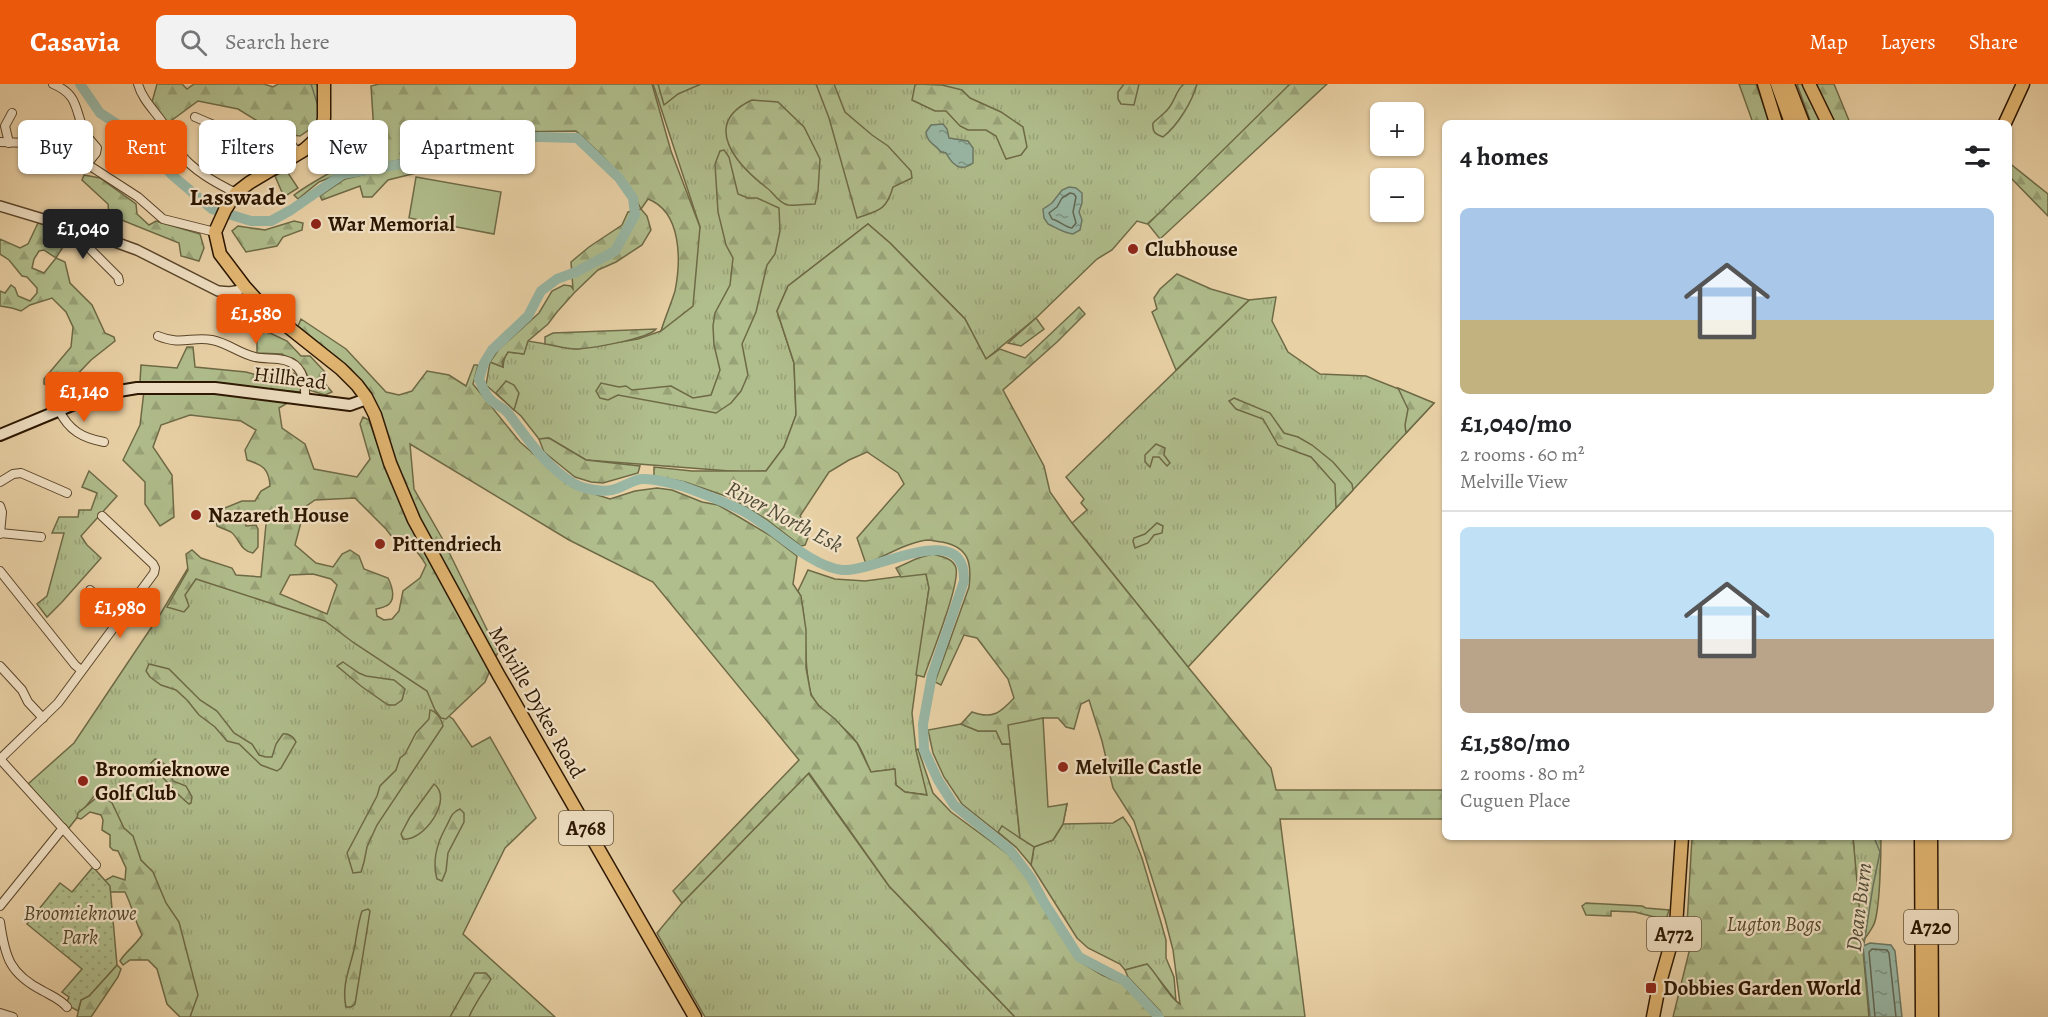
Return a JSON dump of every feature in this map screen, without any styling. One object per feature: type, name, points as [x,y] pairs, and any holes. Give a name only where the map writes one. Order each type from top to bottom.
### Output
[{"type":"main road","points":[[217,227],[234,196],[249,183],[313,142],[323,124],[324,84]]},
{"type":"main road","points":[[1764,84],[1775,120]]},
{"type":"main road","points":[[1777,84],[1790,120]]},
{"type":"main road","points":[[1788,84],[1802,120]]},
{"type":"main road","points":[[1809,84],[1827,120]]},
{"type":"main road","points":[[2006,120],[2023,84]]},
{"type":"main road","name":"A768","points":[[217,227],[220,254],[245,287],[263,307],[341,369],[366,397]]},
{"type":"main road","name":"Hillhead","points":[[0,435],[60,410],[113,392],[150,387],[215,388],[350,405],[366,397]]},
{"type":"main road","name":"Melville Dykes Road","points":[[366,397],[375,415],[390,463],[414,520],[493,665],[695,1017]]},
{"type":"main road","name":"A772","points":[[1653,1017],[1676,926],[1682,840]]},
{"type":"main road","name":"A720","points":[[1921,840],[1922,1017]]},
{"type":"main road","name":"A720","points":[[1931,840],[1932,1017]]},
{"type":"street","points":[[52,84],[72,96],[81,120]]},
{"type":"street","points":[[138,84],[140,94],[165,126],[186,160],[234,196]]},
{"type":"street","points":[[9,143],[3,125],[12,113]]},
{"type":"street","points":[[195,117],[216,126],[289,142],[297,152]]},
{"type":"street","points":[[0,142],[18,143]]},
{"type":"street","points":[[93,143],[97,148],[93,157]]},
{"type":"street","points":[[93,168],[138,197],[163,219],[217,227]]},
{"type":"street","points":[[0,206],[137,250],[218,291],[240,291],[245,287]]},
{"type":"street","points":[[93,234],[90,249],[118,277],[119,281]]},
{"type":"street","points":[[164,336],[178,342],[213,340],[253,357],[285,360],[302,372],[305,398]]},
{"type":"street","points":[[60,410],[68,425],[78,435],[104,442]]},
{"type":"street","points":[[0,482],[13,474],[21,473],[67,493]]},
{"type":"street","points":[[0,506],[2,512],[0,534],[37,539]]},
{"type":"street","points":[[96,865],[0,759],[58,703],[154,573],[155,568],[102,516]]},
{"type":"street","points":[[0,571],[81,670]]},
{"type":"street","points":[[90,590],[121,616]]},
{"type":"street","points":[[0,666],[22,690],[28,702],[44,718]]},
{"type":"street","points":[[0,905],[63,828]]},
{"type":"street","points":[[0,922],[6,955],[14,970],[32,985],[61,1000],[67,1007]]},
{"type":"street","points":[[0,1013],[13,1017]]},
{"type":"green space","points":[[157,84],[182,84],[187,89],[194,84],[264,84],[273,87],[278,84],[316,84],[320,89],[320,120],[308,120],[308,130],[300,136],[296,135],[296,120],[256,120],[238,109],[198,101],[172,120],[166,120],[152,102]]},
{"type":"green space","points":[[379,84],[652,84],[671,151],[700,227],[693,306],[661,331],[677,279],[678,252],[673,226],[659,205],[648,199],[641,209],[621,177],[576,131],[535,132],[535,120],[400,120],[400,160],[388,162],[388,120],[373,120],[371,86]]},
{"type":"green space","points":[[653,84],[1292,84],[1188,189],[1147,224],[1137,221],[1112,250],[1097,259],[1036,318],[986,359],[965,319],[890,243],[868,224],[788,286],[777,311],[794,363],[796,415],[784,447],[766,471],[743,472],[586,460],[549,438],[539,439],[521,416],[486,385],[490,362],[503,367],[504,358],[508,352],[523,354],[528,341],[576,349],[638,339],[661,331],[700,227]]},
{"type":"green space","points":[[658,84],[701,84],[678,94],[664,105]]},
{"type":"green space","points":[[816,84],[834,84],[845,112],[888,146],[911,171],[912,178],[893,187],[888,201],[881,209],[857,218],[829,118]]},
{"type":"green space","points":[[1124,84],[1139,84],[1134,105],[1121,104],[1118,99],[1118,92]]},
{"type":"green space","points":[[1184,84],[1197,84],[1188,106],[1169,132],[1163,137],[1158,135],[1154,131],[1153,123],[1168,109]]},
{"type":"green space","points":[[1290,84],[1327,84],[1160,239],[1148,224]]},
{"type":"green space","points":[[1739,84],[1756,84],[1769,120],[1752,120]]},
{"type":"green space","points":[[1797,84],[1803,84],[1820,120],[1810,120]]},
{"type":"green space","points":[[1815,84],[1834,84],[1849,120],[1833,120]]},
{"type":"green space","points":[[915,85],[942,85],[962,90],[970,98],[1001,112],[1023,127],[1027,147],[1021,155],[1006,159],[996,136],[986,130],[968,130],[960,126],[946,111],[935,111],[912,100]]},
{"type":"green space","points":[[752,100],[778,102],[804,127],[820,159],[815,204],[788,205],[781,202],[735,156],[726,132],[728,121],[736,110]]},
{"type":"green space","points":[[724,150],[729,157],[738,194],[748,198],[757,198],[779,208],[780,231],[775,254],[767,265],[756,312],[742,344],[748,375],[741,391],[731,403],[716,413],[618,395],[608,400],[600,398],[596,391],[601,383],[619,387],[626,386],[632,390],[671,386],[693,398],[711,395],[720,370],[714,345],[715,313],[730,285],[733,258],[726,245],[718,212],[715,164],[720,151]]},
{"type":"green space","points":[[2012,165],[2048,194],[2048,216],[2012,179]]},
{"type":"green space","points":[[400,166],[400,174],[412,174],[388,180],[372,197],[363,197],[360,186],[322,200],[320,196],[345,179],[366,174],[388,174],[388,169]]},
{"type":"green space","points":[[289,174],[298,188],[284,197],[275,176]]},
{"type":"green space","points":[[339,174],[319,182],[298,199],[294,195],[304,188],[324,176]]},
{"type":"green space","points":[[84,175],[100,178],[136,204],[137,214],[149,225],[156,221],[200,234],[204,248],[199,261],[181,256],[179,243],[109,215],[108,204],[82,180]]},
{"type":"green space","points":[[416,177],[501,192],[494,234],[409,218]]},
{"type":"green space","points":[[641,209],[647,216],[651,230],[642,245],[616,262],[598,270],[574,293],[548,324],[528,341],[524,354],[508,352],[502,362],[503,367],[490,362],[499,349],[539,313],[552,291],[564,285],[571,286],[573,289],[571,262],[622,225],[628,212]]},
{"type":"green space","points":[[294,221],[303,223],[302,230],[283,237],[277,246],[246,252],[232,231],[238,226],[265,230]]},
{"type":"green space","points":[[38,223],[65,229],[68,232],[69,237],[56,258],[65,262],[70,283],[92,305],[105,333],[114,337],[115,341],[91,360],[68,384],[54,387],[44,384],[44,379],[71,347],[73,327],[66,312],[52,298],[30,305],[21,311],[0,306],[0,291],[5,293],[11,285],[18,296],[30,301],[37,293],[37,288],[27,277],[22,276],[9,260],[0,254],[0,239],[20,248],[28,244]],"holes":[[[44,250],[56,258],[44,273],[32,268],[39,251]]]},
{"type":"green space","points":[[868,224],[890,243],[965,319],[986,359],[1000,349],[1025,358],[1079,307],[1085,314],[1003,390],[1044,466],[1050,492],[1072,523],[1271,768],[1276,790],[1442,790],[1442,819],[1280,819],[1305,1017],[1163,1017],[1128,977],[1125,970],[1147,964],[1171,996],[1180,1004],[1173,950],[1165,919],[1134,821],[1113,788],[1089,700],[1081,704],[1074,729],[1066,727],[1058,718],[1043,718],[1043,736],[1010,744],[1002,744],[996,731],[978,731],[961,724],[972,712],[991,715],[1005,707],[1014,698],[1008,679],[977,638],[964,635],[941,685],[935,682],[969,587],[969,564],[963,552],[951,544],[928,540],[905,546],[866,564],[857,538],[904,484],[898,473],[867,452],[829,472],[800,516],[811,530],[805,545],[801,546],[766,519],[731,498],[685,482],[654,476],[654,467],[692,471],[766,471],[784,447],[796,415],[794,363],[777,311],[788,286]]},
{"type":"green space","points":[[1177,274],[1211,289],[1249,300],[1176,370],[1152,312],[1157,309],[1154,298],[1160,289]]},
{"type":"green space","points":[[1276,297],[1272,321],[1288,352],[1320,374],[1366,376],[1434,403],[1188,667],[1072,523],[1087,510],[1081,503],[1084,499],[1066,477],[1249,300]]},
{"type":"green space","points":[[1036,318],[1044,329],[1021,346],[1008,343]]},
{"type":"green space","points":[[301,319],[346,349],[386,392],[399,395],[412,391],[427,371],[449,375],[466,386],[474,365],[478,365],[473,384],[520,442],[572,487],[610,499],[635,491],[657,488],[672,490],[702,502],[718,505],[771,536],[797,556],[793,584],[801,596],[806,630],[806,668],[811,695],[819,706],[835,719],[857,743],[871,772],[895,769],[896,785],[905,792],[927,795],[916,750],[918,749],[933,793],[951,812],[1008,854],[1027,878],[1077,960],[1123,984],[1142,1001],[1153,1017],[1015,1017],[889,886],[809,773],[682,903],[673,891],[799,760],[653,582],[569,540],[410,444],[414,489],[442,538],[498,652],[485,682],[446,719],[441,718],[435,710],[427,691],[325,621],[196,579],[185,595],[189,606],[184,612],[167,607],[188,570],[186,554],[192,550],[201,558],[232,568],[236,575],[261,577],[266,524],[262,518],[253,516],[245,521],[246,526],[256,525],[258,529],[258,547],[253,553],[245,550],[231,532],[217,526],[215,512],[242,501],[255,501],[261,491],[270,486],[264,468],[247,460],[245,450],[256,430],[241,421],[190,415],[161,425],[153,447],[172,475],[174,517],[160,526],[145,504],[145,482],[123,460],[140,425],[144,391],[212,392],[291,401],[279,408],[282,428],[305,444],[314,469],[357,477],[370,459],[360,424],[363,417],[369,420],[391,483],[400,487],[402,479],[374,400],[351,369],[298,326]],"holes":[[[355,498],[396,542],[414,549],[426,565],[420,578],[403,591],[399,611],[392,619],[384,620],[377,616],[376,609],[385,607],[392,601],[392,589],[388,578],[364,569],[359,556],[350,550],[342,554],[333,567],[316,563],[295,545],[305,507],[315,500]],[[313,574],[331,579],[337,585],[327,614],[280,594],[290,575]]]},
{"type":"green space","points":[[656,329],[651,333],[631,339],[578,349],[545,344],[545,337],[553,333]]},
{"type":"green space","points":[[268,332],[287,341],[301,356],[310,356],[325,372],[321,379],[332,392],[325,395],[309,390],[309,379],[304,369],[282,354],[257,353],[257,333]]},
{"type":"green space","points":[[187,347],[193,347],[195,367],[246,372],[286,383],[294,373],[300,381],[300,392],[208,384],[140,382],[141,365],[177,368]]},
{"type":"green space","points":[[506,381],[514,385],[519,393],[514,410],[496,393]]},
{"type":"green space","points":[[1398,388],[1434,403],[1406,433],[1408,409]]},
{"type":"green space","points":[[1234,398],[1270,413],[1284,433],[1298,437],[1312,445],[1333,462],[1352,484],[1353,490],[1336,508],[1335,484],[1311,457],[1278,445],[1263,419],[1236,409],[1229,401]]},
{"type":"green space","points":[[549,438],[586,460],[640,466],[638,473],[603,483],[575,477],[544,452],[539,439]]},
{"type":"green space","points":[[1156,444],[1165,448],[1164,455],[1170,463],[1167,466],[1159,457],[1153,457],[1150,467],[1145,462],[1145,455]]},
{"type":"green space","points":[[89,471],[117,496],[81,536],[101,558],[47,617],[37,604],[47,596],[64,533],[52,533],[59,517],[78,517],[79,510],[91,510],[97,493],[82,487]]},
{"type":"green space","points":[[1157,523],[1163,526],[1162,533],[1154,535],[1148,543],[1135,548],[1134,538],[1145,534]]},
{"type":"green space","points":[[933,554],[947,558],[955,565],[956,577],[924,677],[916,675],[929,588],[926,574],[901,577],[896,568]]},
{"type":"green space","points":[[191,563],[411,658],[441,711],[453,719],[472,747],[490,737],[536,818],[505,848],[463,934],[555,1017],[185,1017],[127,869],[95,795],[68,829],[28,784],[74,743],[161,613]]},
{"type":"green space","points":[[808,570],[835,579],[865,581],[926,573],[929,588],[912,713],[916,750],[928,795],[905,792],[896,785],[894,769],[871,772],[857,743],[816,703],[812,696],[807,669],[803,608],[798,591]]},
{"type":"green space","points":[[343,662],[366,676],[394,680],[405,689],[402,700],[395,705],[388,705],[337,666]]},
{"type":"green space","points":[[149,664],[169,669],[200,700],[217,711],[234,733],[252,744],[259,755],[272,757],[276,744],[283,734],[292,737],[296,742],[281,768],[277,771],[261,765],[239,744],[227,741],[176,690],[161,685],[150,677],[146,671]]},
{"type":"green space","points":[[430,710],[438,716],[443,726],[377,825],[367,847],[361,872],[353,873],[347,853],[380,786],[396,770],[400,758],[405,754],[416,733],[429,719]]},
{"type":"green space","points":[[1043,718],[1048,807],[1067,804],[1063,824],[1053,840],[1034,847],[1020,838],[1008,725]]},
{"type":"green space","points":[[961,724],[978,731],[997,731],[1002,744],[1010,744],[1020,838],[1037,845],[1053,840],[1063,824],[1113,823],[1123,817],[1130,827],[1142,858],[1160,919],[1166,940],[1166,958],[1174,977],[1176,1001],[1147,964],[1125,970],[1120,964],[1088,948],[1077,938],[1031,865],[1034,847],[1016,847],[962,804],[944,777],[933,753],[928,730]]},
{"type":"green space","points":[[155,759],[165,764],[173,781],[186,786],[192,797],[191,803],[183,799],[156,771],[151,763]]},
{"type":"green space","points":[[808,773],[889,886],[1015,1017],[705,1017],[657,933],[682,903]]},
{"type":"green space","points":[[434,784],[441,799],[434,818],[420,834],[403,839],[401,834],[410,817]]},
{"type":"green space","points":[[101,794],[112,803],[124,828],[133,836],[141,860],[153,872],[166,903],[179,922],[198,995],[190,1017],[180,1017],[167,1004],[157,969],[148,960],[130,960],[123,965],[120,961],[142,935],[125,892],[109,892],[104,881],[113,876],[125,880],[126,868],[118,851],[110,847],[110,835],[102,830],[101,815],[90,812],[81,819],[77,818],[78,813]]},
{"type":"green space","points":[[1067,804],[1063,824],[1053,840],[1034,847],[1031,865],[1016,847],[998,832],[1002,826],[1020,838]]},
{"type":"green space","points":[[460,809],[464,813],[464,822],[448,853],[446,871],[442,881],[437,879],[436,852],[451,816]]},
{"type":"green space","name":"Lugton Bogs","points":[[1692,840],[1853,840],[1869,1017],[1673,1017],[1690,948],[1684,944]]},
{"type":"green space","points":[[1853,840],[1881,840],[1878,907],[1873,927],[1861,944]]},
{"type":"green space","name":"Broomieknowe Park","points":[[93,867],[110,886],[117,965],[89,996],[81,1000],[78,1011],[69,1006],[67,1002],[69,997],[62,992],[82,969],[27,924],[60,883],[72,892]]},
{"type":"green space","points":[[1586,903],[1669,910],[1666,920],[1635,912],[1611,911],[1611,916],[1586,915],[1582,906]]},
{"type":"green space","points":[[368,909],[370,911],[355,1004],[346,1007],[346,983],[359,924],[362,911]]},
{"type":"green space","points":[[117,965],[121,969],[118,977],[91,1017],[77,1017],[81,1000],[89,996]]},
{"type":"green space","points":[[475,973],[486,973],[491,979],[469,1017],[450,1017]]},
{"type":"water","points":[[943,124],[949,138],[968,141],[973,148],[973,163],[964,167],[957,166],[946,153],[941,152],[930,141],[926,132],[931,125]]},
{"type":"water","points":[[1069,187],[1076,188],[1082,193],[1079,212],[1082,220],[1080,230],[1073,234],[1048,224],[1044,218],[1043,209],[1052,203],[1062,190]]},
{"type":"water","points":[[1870,943],[1891,945],[1895,951],[1902,1017],[1870,1017],[1863,946]]},
{"type":"waterway","name":"River North Esk","points":[[80,84],[100,113],[143,141],[172,175],[212,209],[251,221],[271,221],[343,174],[413,162],[503,136],[577,138],[619,178],[633,198],[635,215],[615,251],[576,272],[557,279],[541,291],[528,316],[492,350],[484,363],[479,379],[487,395],[508,413],[537,451],[554,468],[582,487],[612,490],[642,479],[682,486],[741,510],[816,561],[842,570],[857,569],[935,550],[950,553],[961,562],[964,581],[932,675],[923,724],[924,750],[938,780],[954,805],[1010,850],[1031,878],[1079,957],[1125,981],[1159,1017]]},
{"type":"waterway","points":[[311,84],[318,106]]},
{"type":"waterway","name":"Dean Burn","points":[[1864,944],[1880,852],[1875,840]]},
{"type":"place","name":"War Memorial","points":[[316,224]]},
{"type":"place","name":"Clubhouse","points":[[1133,249]]},
{"type":"place","name":"Nazareth House","points":[[196,515]]},
{"type":"place","name":"Pittendriech","points":[[380,544]]},
{"type":"place","name":"Melville Castle","points":[[1063,767]]},
{"type":"place","name":"Broomieknowe Golf Club","points":[[83,781]]},
{"type":"place","name":"Dobbies Garden World","points":[[1651,988]]},
{"type":"district","name":"Lasswade","points":[[238,197]]}]
